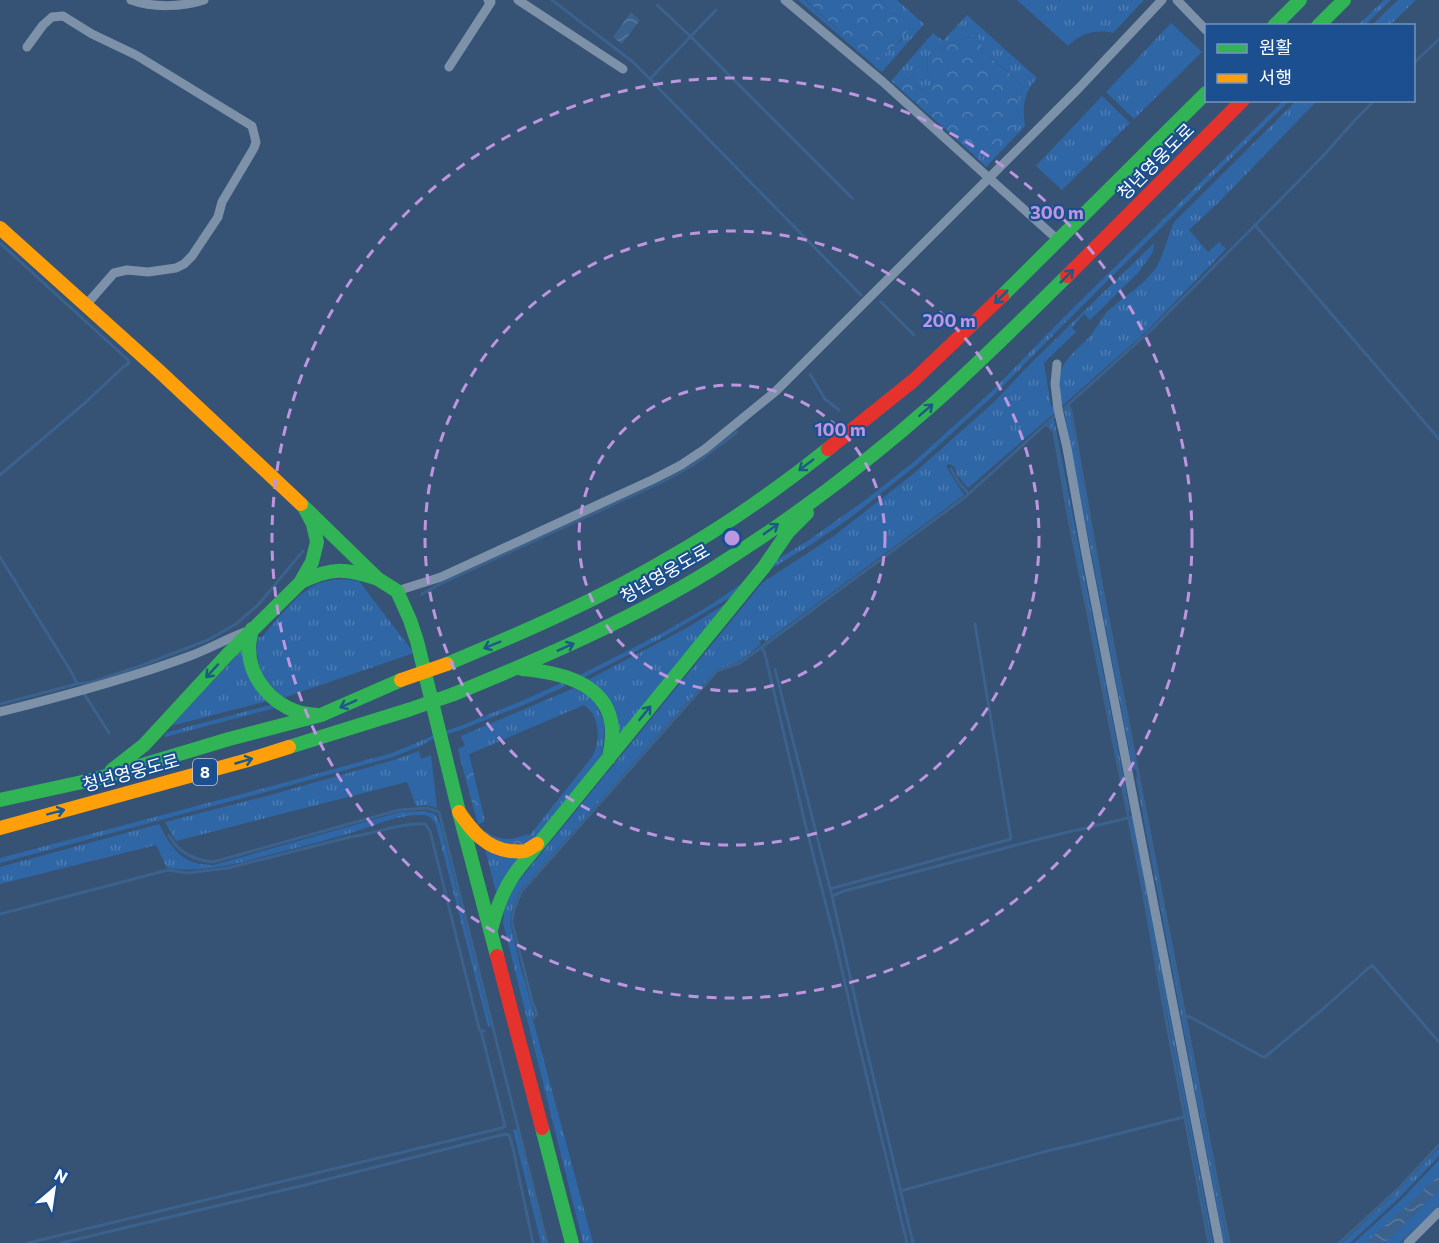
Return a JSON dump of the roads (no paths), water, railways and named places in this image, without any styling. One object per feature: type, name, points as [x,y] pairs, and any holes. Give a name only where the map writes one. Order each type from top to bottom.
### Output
[{"type":"main road","points":[[1276,24],[1300,0]]},
{"type":"main road","points":[[1320,24],[1344,0]]},
{"type":"main road","name":"청년영웅도로","points":[[0,800],[96,779],[229,739],[321,715],[401,680],[507,640],[566,613],[656,565],[726,522],[893,398],[990,309],[1205,94]]},
{"type":"main road","name":"청년영웅도로","points":[[0,828],[248,760],[454,694],[579,641],[690,582],[744,548],[853,469],[913,422],[1011,331],[1241,102]]},
{"type":"main road","points":[[0,228],[304,507],[378,579],[397,591],[411,620],[417,641],[459,812],[572,1243]]},
{"type":"main road","points":[[491,930],[500,899],[508,882],[524,861],[764,567],[788,532],[853,469]]},
{"type":"main road","points":[[96,779],[144,745],[252,629],[300,583],[312,562],[316,542],[313,524],[304,507]]},
{"type":"main road","points":[[300,583],[318,574],[337,570],[356,571],[378,579]]},
{"type":"main road","points":[[252,629],[249,647],[250,662],[256,678],[267,694],[284,706],[300,712],[321,715]]},
{"type":"main road","points":[[519,668],[563,675],[601,698],[611,719],[612,742],[608,759]]},
{"type":"main road","points":[[459,812],[471,830],[488,844],[507,850],[525,850],[541,842]]},
{"type":"street","points":[[131,0],[156,5],[191,4],[204,0]]},
{"type":"street","points":[[449,67],[491,2],[488,0]]},
{"type":"street","points":[[518,0],[623,69]]},
{"type":"street","points":[[785,0],[883,82],[1058,240]]},
{"type":"street","points":[[397,591],[441,578],[654,479],[705,449],[776,391],[1078,88],[1162,0]]},
{"type":"street","points":[[1177,0],[1205,29]]},
{"type":"street","points":[[27,47],[43,24],[52,17],[63,16],[92,34],[136,55],[252,126],[254,148],[222,202],[218,217],[192,256],[176,268],[148,272],[128,270],[114,273],[86,305]]},
{"type":"street","points":[[1057,364],[1054,384],[1058,409],[1219,1243]]},
{"type":"street","points":[[0,712],[77,693],[192,655],[252,629]]},
{"type":"street","points":[[1408,1243],[1439,1212]]},
{"type":"water","points":[[631,12],[640,20],[622,44],[613,37]]},
{"type":"water","points":[[1439,1176],[1439,1190],[1384,1243],[1366,1243]]},
{"type":"waterway","points":[[552,0],[633,62],[861,295]]},
{"type":"waterway","points":[[657,5],[852,198]]},
{"type":"waterway","points":[[650,79],[716,10]]},
{"type":"waterway","points":[[1415,62],[1439,39]]},
{"type":"waterway","points":[[1061,411],[1151,330],[1324,155],[1373,102]]},
{"type":"waterway","points":[[1255,225],[1439,439]]},
{"type":"waterway","points":[[0,243],[129,363],[0,475]]},
{"type":"waterway","points":[[881,302],[914,335]]},
{"type":"waterway","points":[[810,374],[825,399],[839,410]]},
{"type":"waterway","points":[[1068,405],[1071,411],[1101,582],[1229,1243]]},
{"type":"waterway","points":[[531,1020],[537,1014],[512,922],[521,892],[717,671],[740,663],[964,498],[1056,415]]},
{"type":"waterway","points":[[1046,424],[1054,432],[1209,1243]]},
{"type":"waterway","points":[[422,594],[664,481],[693,465],[737,432]]},
{"type":"waterway","points":[[951,469],[968,493]]},
{"type":"waterway","points":[[0,704],[92,682],[208,640],[236,624],[259,604],[303,551]]},
{"type":"waterway","points":[[0,557],[77,684]]},
{"type":"waterway","points":[[830,889],[1011,839],[975,624]]},
{"type":"waterway","points":[[762,647],[907,1243]]},
{"type":"waterway","points":[[775,669],[832,896],[913,1243]]},
{"type":"waterway","points":[[83,692],[109,733]]},
{"type":"waterway","points":[[169,835],[182,851],[199,859],[213,862],[399,810],[427,808],[439,812],[547,1243]]},
{"type":"waterway","points":[[832,896],[1043,838],[1128,818]]},
{"type":"waterway","points":[[0,914],[168,870],[187,873],[228,868],[350,837],[408,825],[425,824],[430,831],[479,1028],[484,1031]]},
{"type":"waterway","points":[[1186,1016],[1265,1057],[1372,965],[1439,1042]]},
{"type":"waterway","points":[[28,1243],[502,1128],[505,1126],[481,1031]]},
{"type":"waterway","points":[[900,1191],[1184,1117]]},
{"type":"waterway","points":[[61,1243],[309,1184],[505,1134],[509,1135],[513,1148],[533,1243]]},
{"type":"waterway","points":[[1339,1243],[1398,1189],[1439,1145]]}]
